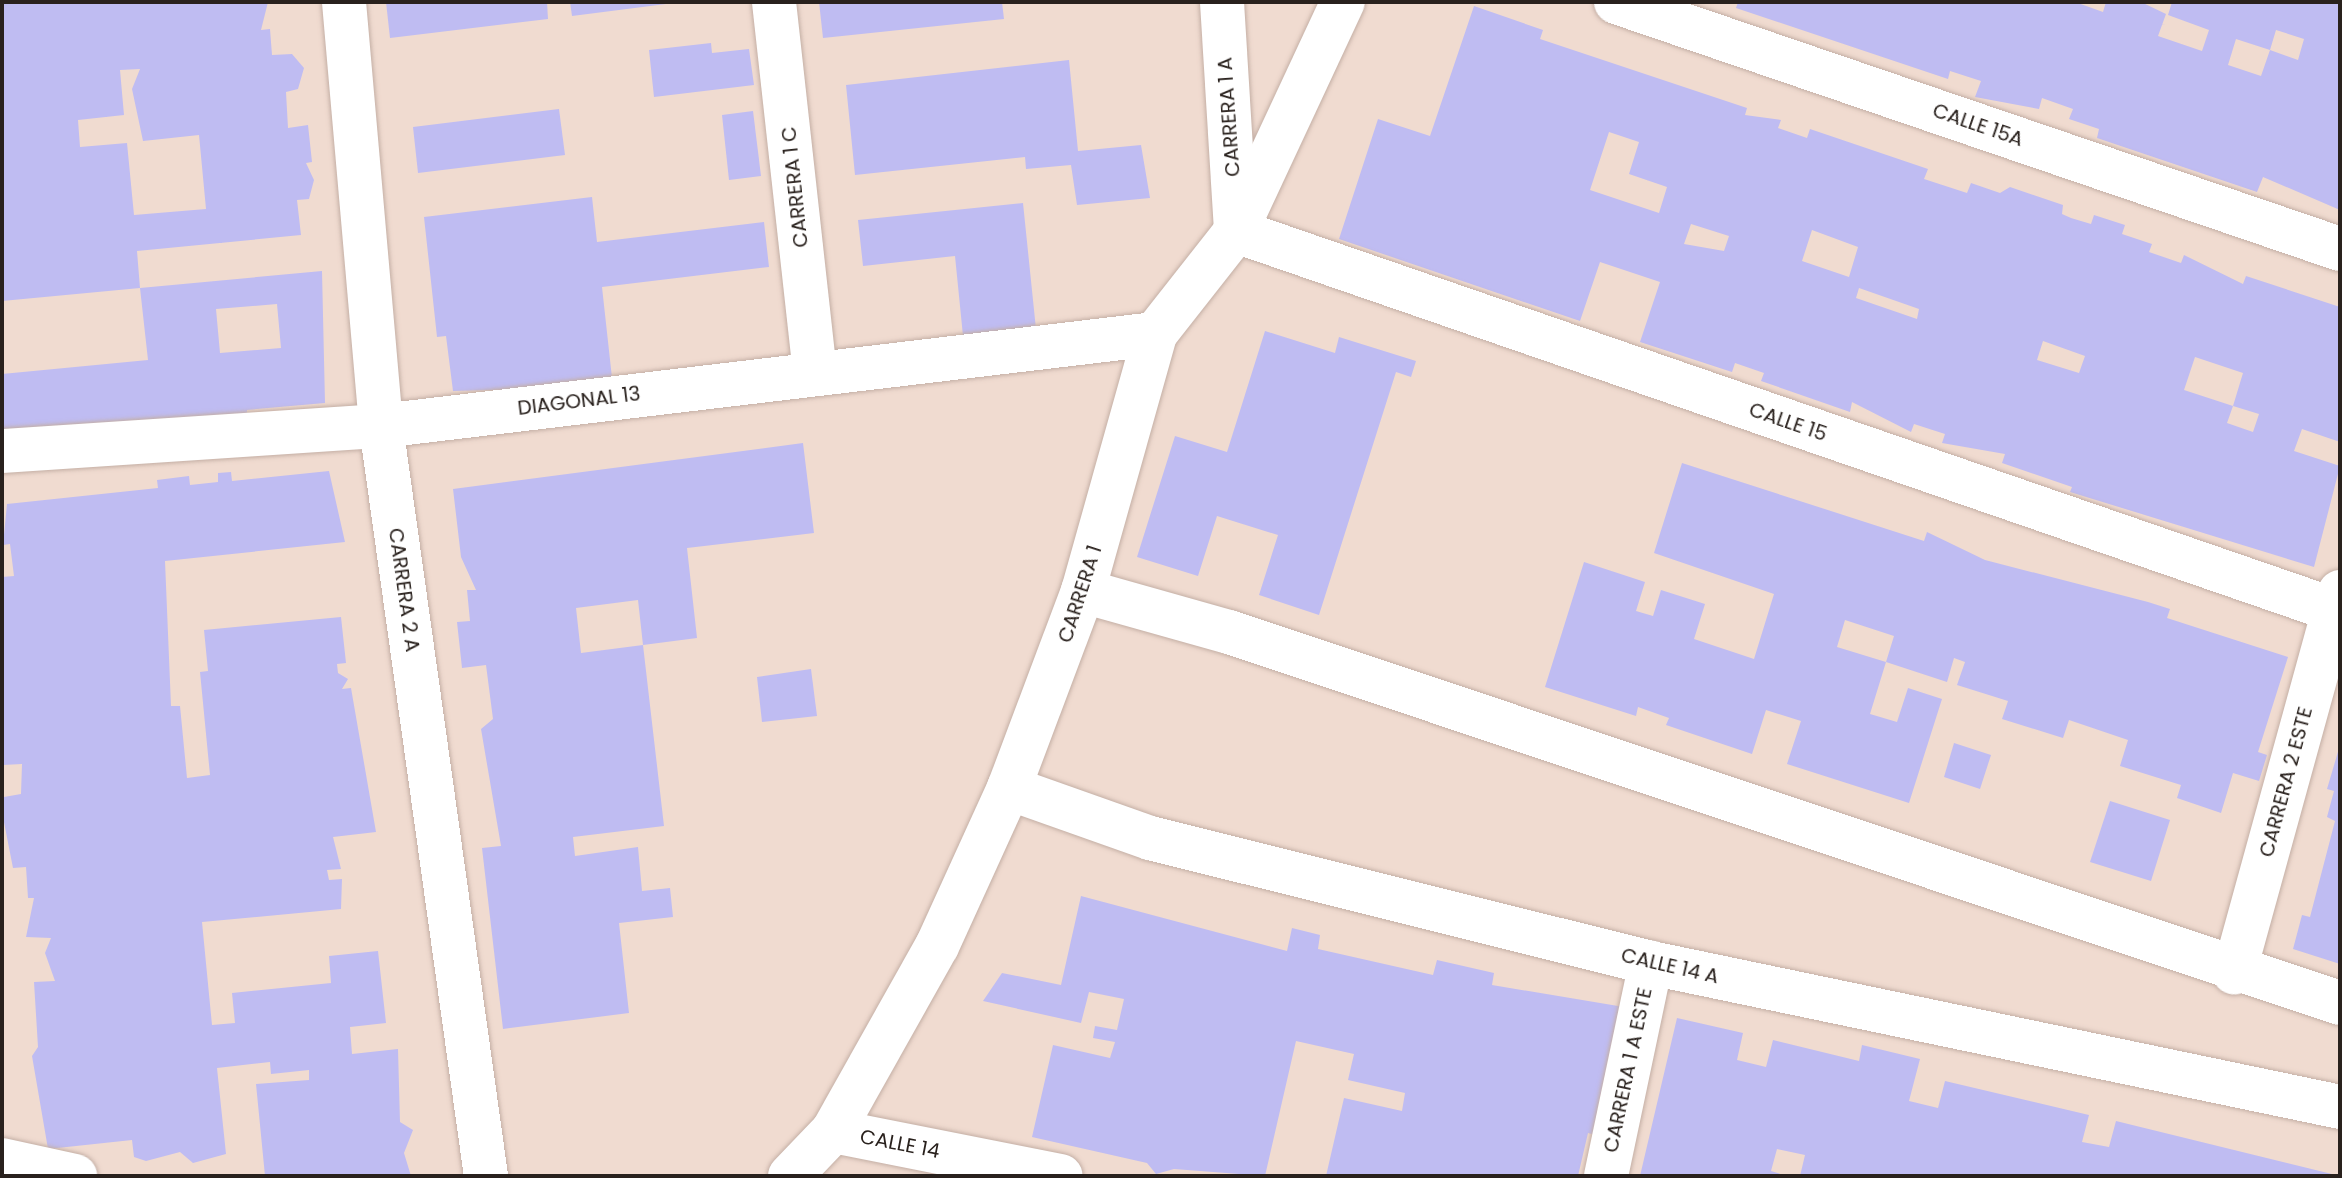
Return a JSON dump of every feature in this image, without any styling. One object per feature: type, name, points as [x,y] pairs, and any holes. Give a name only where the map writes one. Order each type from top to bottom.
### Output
[{"type":"street","name":"CARRERA 2 A","points":[[344,2],[381,426],[486,1176]]},
{"type":"street","name":"CARRERA 1 C","points":[[774,2],[815,372]]},
{"type":"street","name":"CARRERA 1 A","points":[[1222,2],[1236,231]]},
{"type":"street","name":"CARRERA 1","points":[[790,1176],[833,1131],[937,946],[1009,788],[1083,591],[1155,334],[1236,231],[1343,2]]},
{"type":"street","name":"CALLE 15A","points":[[1616,2],[2340,249]]},
{"type":"street","name":"CALLE 15","points":[[1236,231],[2338,605]]},
{"type":"street","name":"DIAGONAL 13","points":[[2,451],[381,426],[1155,334]]},
{"type":"street","points":[[1083,591],[1229,632],[2234,972],[2340,1003]]},
{"type":"street","name":"CARRERA 2 ESTE","points":[[2234,972],[2338,605]]},
{"type":"street","name":"CALLE 14 A","points":[[1009,788],[1150,838],[1651,963],[2340,1107]]},
{"type":"street","name":"CARRERA 1 A ESTE","points":[[1606,1176],[1651,963]]},
{"type":"street","name":"CALLE 14","points":[[833,1131],[1061,1176]]},
{"type":"street","points":[[2,1160],[75,1176]]},
{"type":"building","points":[[2,2],[268,2],[261,30],[270,29],[272,55],[292,54],[304,68],[298,89],[286,92],[288,128],[308,125],[312,162],[306,163],[314,180],[309,199],[297,200],[301,235],[137,251],[140,288],[2,301]],"holes":[[[140,69],[132,89],[143,141],[199,135],[206,209],[134,215],[127,143],[80,147],[78,120],[124,115],[120,70]]]},
{"type":"building","points":[[386,2],[547,2],[548,19],[390,38]]},
{"type":"building","points":[[570,2],[666,2],[666,4],[572,16]]},
{"type":"building","points":[[819,2],[1002,2],[1004,19],[823,38]]},
{"type":"building","points":[[1738,2],[2075,2],[2103,12],[2106,2],[2141,2],[2166,14],[2158,36],[2202,51],[2209,30],[2168,15],[2172,2],[2340,2],[2340,210],[2263,177],[2257,192],[2097,138],[2099,129],[2069,119],[2073,109],[2042,98],[2039,109],[1975,97],[1981,81],[1950,71],[1948,79],[1736,8]],"holes":[[[2276,30],[2304,39],[2298,60],[2270,50]],[[2236,39],[2270,50],[2261,76],[2228,65]]]},
{"type":"building","points":[[1474,6],[1543,30],[1540,39],[1747,108],[1745,115],[1781,120],[1778,128],[1807,138],[1810,129],[1928,169],[1924,179],[1967,193],[1971,183],[2000,193],[2010,187],[2063,205],[2062,214],[2071,218],[2091,224],[2094,215],[2125,225],[2122,234],[2152,244],[2149,252],[2181,263],[2184,255],[2243,284],[2246,276],[2340,307],[2340,442],[2302,429],[2294,451],[2340,466],[2314,567],[2070,492],[2072,487],[2002,463],[2005,454],[1942,443],[1945,434],[1914,424],[1911,432],[1852,402],[1850,412],[1761,381],[1764,373],[1735,363],[1732,372],[1640,342],[1660,282],[1600,262],[1580,321],[1339,239],[1378,119],[1430,136]],"holes":[[[1609,132],[1639,142],[1629,174],[1667,187],[1659,213],[1590,190]],[[1691,224],[1729,236],[1724,251],[1684,244]],[[1812,230],[1858,247],[1849,277],[1802,261]],[[1859,288],[1919,309],[1917,319],[1856,298]],[[2043,341],[2085,356],[2079,373],[2037,360]],[[2195,357],[2243,373],[2233,406],[2184,390]],[[2233,406],[2259,414],[2253,432],[2227,423]]]},
{"type":"building","points":[[711,43],[712,53],[749,49],[754,85],[654,97],[649,50]]},
{"type":"building","points":[[1069,60],[1078,151],[1141,145],[1150,198],[1077,205],[1071,165],[1026,169],[1025,157],[855,175],[846,85]]},
{"type":"building","points":[[559,109],[565,155],[418,173],[413,127]]},
{"type":"building","points":[[753,111],[761,176],[729,180],[722,115]]},
{"type":"building","points":[[592,197],[597,242],[764,222],[769,267],[602,287],[613,387],[453,391],[446,336],[437,337],[424,217]]},
{"type":"building","points":[[1023,203],[1037,339],[964,346],[955,256],[863,266],[858,220]]},
{"type":"building","points":[[322,271],[325,403],[247,410],[247,420],[173,427],[172,418],[2,444],[2,374],[148,360],[140,288]],"holes":[[[277,304],[281,348],[220,353],[216,309]]]},
{"type":"building","points":[[1265,331],[1335,353],[1339,337],[1416,361],[1411,377],[1396,372],[1319,615],[1259,595],[1278,535],[1217,516],[1198,576],[1137,557],[1175,436],[1227,452]]},
{"type":"building","points":[[803,443],[814,533],[687,548],[697,638],[643,645],[664,826],[573,837],[575,856],[638,847],[642,891],[670,888],[673,917],[619,923],[629,1013],[503,1029],[482,848],[501,846],[481,729],[493,719],[486,665],[462,668],[457,622],[470,621],[467,590],[476,590],[461,557],[453,489]],"holes":[[[638,600],[643,645],[581,653],[576,608]]]},
{"type":"building","points":[[1682,463],[1924,541],[1927,532],[1985,560],[2170,609],[2167,618],[2288,657],[2258,752],[2267,755],[2259,781],[2233,773],[2221,813],[2177,798],[2181,785],[2120,766],[2128,740],[2069,720],[2063,738],[2002,719],[2008,701],[1957,685],[1965,662],[1954,658],[1947,682],[1886,662],[1870,714],[1897,722],[1908,688],[1942,699],[1909,803],[1787,764],[1801,721],[1766,710],[1752,754],[1666,725],[1669,718],[1638,707],[1636,716],[1545,687],[1584,562],[1645,582],[1636,611],[1653,616],[1661,590],[1705,604],[1694,639],[1754,659],[1774,594],[1654,553]],"holes":[[[1845,620],[1894,636],[1886,662],[1837,647]]]},
{"type":"building","points":[[329,471],[345,542],[165,561],[171,706],[180,706],[187,778],[210,775],[200,672],[208,671],[204,630],[341,617],[346,663],[337,664],[338,673],[348,679],[342,689],[351,688],[376,832],[333,837],[341,869],[327,870],[329,880],[342,879],[341,909],[202,922],[212,1025],[235,1023],[232,993],[331,983],[329,956],[378,951],[386,1023],[350,1027],[352,1054],[398,1049],[400,1122],[413,1130],[404,1153],[411,1176],[265,1176],[256,1084],[309,1080],[309,1070],[271,1074],[270,1062],[217,1068],[226,1154],[193,1163],[180,1152],[146,1161],[134,1157],[132,1140],[48,1149],[32,1056],[38,1047],[34,982],[55,981],[45,953],[51,938],[26,937],[34,898],[28,898],[26,867],[13,868],[2,812],[4,797],[21,794],[22,764],[3,765],[2,752],[2,577],[14,576],[10,544],[3,545],[7,504],[158,488],[157,480],[189,476],[190,485],[218,482],[218,473],[231,472],[232,481]]},
{"type":"building","points":[[811,669],[817,716],[762,722],[757,677]]},
{"type":"building","points":[[1954,743],[1991,755],[1980,789],[1944,777]]},
{"type":"building","points":[[2340,745],[2340,964],[2293,949],[2302,915],[2310,917],[2335,821],[2327,817],[2334,791],[2327,789]]},
{"type":"building","points":[[2110,801],[2170,820],[2151,881],[2090,862]]},
{"type":"building","points":[[1081,896],[1287,951],[1292,928],[1320,935],[1318,949],[1433,975],[1437,960],[1494,973],[1492,985],[1624,1007],[1595,1135],[1588,1133],[1578,1176],[1326,1176],[1344,1098],[1402,1111],[1405,1093],[1348,1080],[1354,1054],[1296,1041],[1265,1176],[1174,1169],[1156,1174],[1147,1163],[1032,1137],[1053,1045],[1110,1058],[1115,1042],[1093,1038],[1095,1026],[1117,1030],[1124,999],[1089,992],[1081,1023],[983,1001],[1002,973],[1061,985]]},
{"type":"building","points":[[1677,1018],[1743,1033],[1737,1060],[1766,1067],[1773,1040],[1859,1061],[1862,1045],[1920,1059],[1909,1101],[1938,1108],[1945,1081],[2089,1115],[2082,1142],[2109,1147],[2116,1121],[2340,1176],[1800,1176],[1805,1155],[1777,1149],[1771,1171],[1787,1176],[1640,1176]]}]
